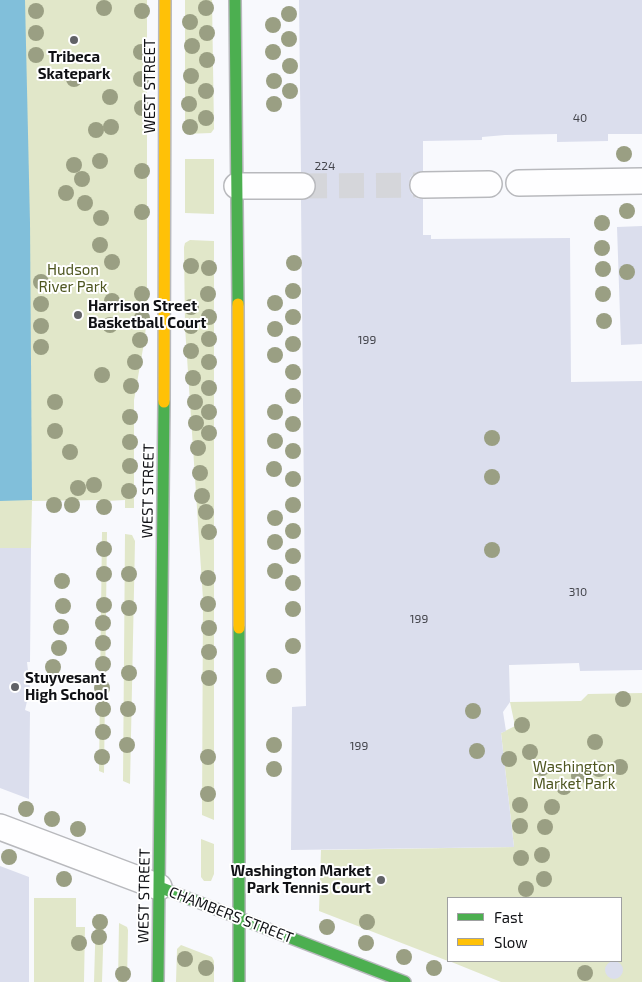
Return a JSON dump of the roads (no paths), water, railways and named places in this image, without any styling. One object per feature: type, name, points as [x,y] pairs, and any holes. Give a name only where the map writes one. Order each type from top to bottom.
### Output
[{"type":"main road","name":"WEST STREET","points":[[158,982],[164,392],[165,0]]},
{"type":"main road","points":[[235,0],[239,982]]},
{"type":"main road","name":"CHAMBERS STREET","points":[[159,887],[405,982]]},
{"type":"street","points":[[519,183],[642,181]]},
{"type":"street","points":[[423,184],[489,184]]},
{"type":"street","points":[[237,186],[302,186]]},
{"type":"street","name":"CHAMBERS STREET","points":[[0,827],[159,887]]},
{"type":"water","points":[[0,0],[25,0],[30,223],[32,500],[0,501]]},
{"type":"tunnel","points":[[302,186],[423,185]]},
{"type":"place","name":"Tribeca Skatepark","points":[[74,40]]},
{"type":"place","name":"Harrison Street Basketball Court","points":[[78,315]]},
{"type":"place","name":"Stuyvesant High School","points":[[15,687]]},
{"type":"place","name":"Washington Market Park Tennis Court","points":[[381,880]]},
{"type":"park label","name":"Hudson River Park","points":[[73,278]]},
{"type":"park label","name":"Washington Market Park","points":[[574,776]]}]
